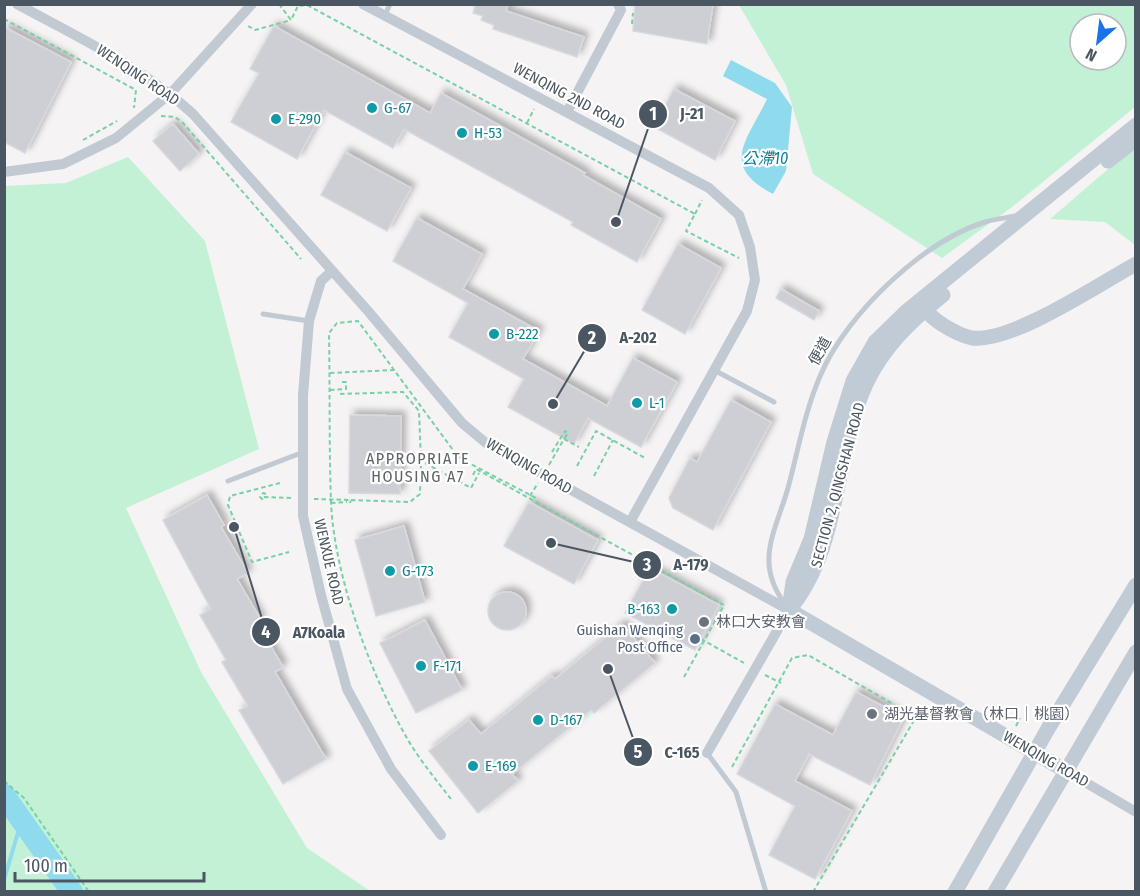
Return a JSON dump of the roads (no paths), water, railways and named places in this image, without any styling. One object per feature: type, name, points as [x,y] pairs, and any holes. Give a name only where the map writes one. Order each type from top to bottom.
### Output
[{"type":"street","name":"WENQING ROAD","points":[[17,4],[96,46],[171,93],[194,114],[462,423],[486,443],[789,610],[1136,812]]},
{"type":"street","points":[[4,172],[63,164],[116,138],[171,93],[252,4]]},
{"type":"street","name":"WENQING 2ND ROAD","points":[[363,4],[388,10],[567,112],[709,188],[739,215],[750,246],[755,280],[747,311],[630,522]]},
{"type":"street","points":[[567,112],[621,10],[618,4]]},
{"type":"street","name":"SECTION 2, QINGSHAN ROAD","points":[[928,303],[1136,125]]},
{"type":"street","name":"SECTION 2, QINGSHAN ROAD","points":[[789,610],[793,582],[811,539],[834,442],[853,381],[863,361],[882,334],[928,303],[1136,139]]},
{"type":"street","points":[[928,303],[955,324],[973,330],[991,329],[1010,324],[1136,255]]},
{"type":"street","points":[[928,303],[951,330],[972,338],[991,337],[1022,327],[1136,264]]},
{"type":"street","name":"WENXUE ROAD","points":[[332,271],[321,281],[309,321],[301,453],[303,516],[321,595],[347,689],[391,769],[441,835]]},
{"type":"street","points":[[955,891],[1136,585]]},
{"type":"street","points":[[707,753],[789,610]]},
{"type":"street","points":[[995,891],[1136,652]]},
{"type":"lane","name":"便道","points":[[789,610],[774,589],[766,556],[820,375],[837,344],[858,314],[885,287],[952,237],[985,222],[1032,213]]},
{"type":"lane","points":[[263,314],[309,321]]},
{"type":"lane","points":[[714,370],[774,402]]},
{"type":"lane","points":[[228,481],[301,453]]},
{"type":"lane","points":[[707,753],[736,792],[766,891]]},
{"type":"water","name":"公滯10","points":[[731,60],[775,83],[792,107],[786,171],[773,194],[756,184],[746,173],[742,163],[742,152],[746,140],[767,99],[723,76]]},
{"type":"waterway","points":[[4,795],[72,892]]},
{"type":"waterway","points":[[4,880],[22,819]]},
{"type":"place","name":"G-67","points":[[372,108]]},
{"type":"place","name":"E-290","points":[[276,119]]},
{"type":"place","name":"H-53","points":[[462,133]]},
{"type":"place","name":"J-21","points":[[616,222]]},
{"type":"place","name":"B-222","points":[[494,334]]},
{"type":"place","name":"L-1","points":[[637,403]]},
{"type":"place","name":"A-202","points":[[553,404]]},
{"type":"place","name":"A7Koala","points":[[234,527]]},
{"type":"place","name":"A-179","points":[[551,543]]},
{"type":"place","name":"G-173","points":[[390,571]]},
{"type":"place","name":"B-163","points":[[672,609]]},
{"type":"place","name":"林口大安教會","points":[[704,622]]},
{"type":"place","name":"Guishan Wenqing Post Office","points":[[695,639]]},
{"type":"place","name":"F-171","points":[[421,666]]},
{"type":"place","name":"C-165","points":[[608,669]]},
{"type":"place","name":"湖光基督教會（林口｜桃園）","points":[[872,714]]},
{"type":"place","name":"D-167","points":[[538,720]]},
{"type":"place","name":"E-169","points":[[473,766]]},
{"type":"district","name":"APPROPRIATE HOUSING A7","points":[[418,467]]}]
